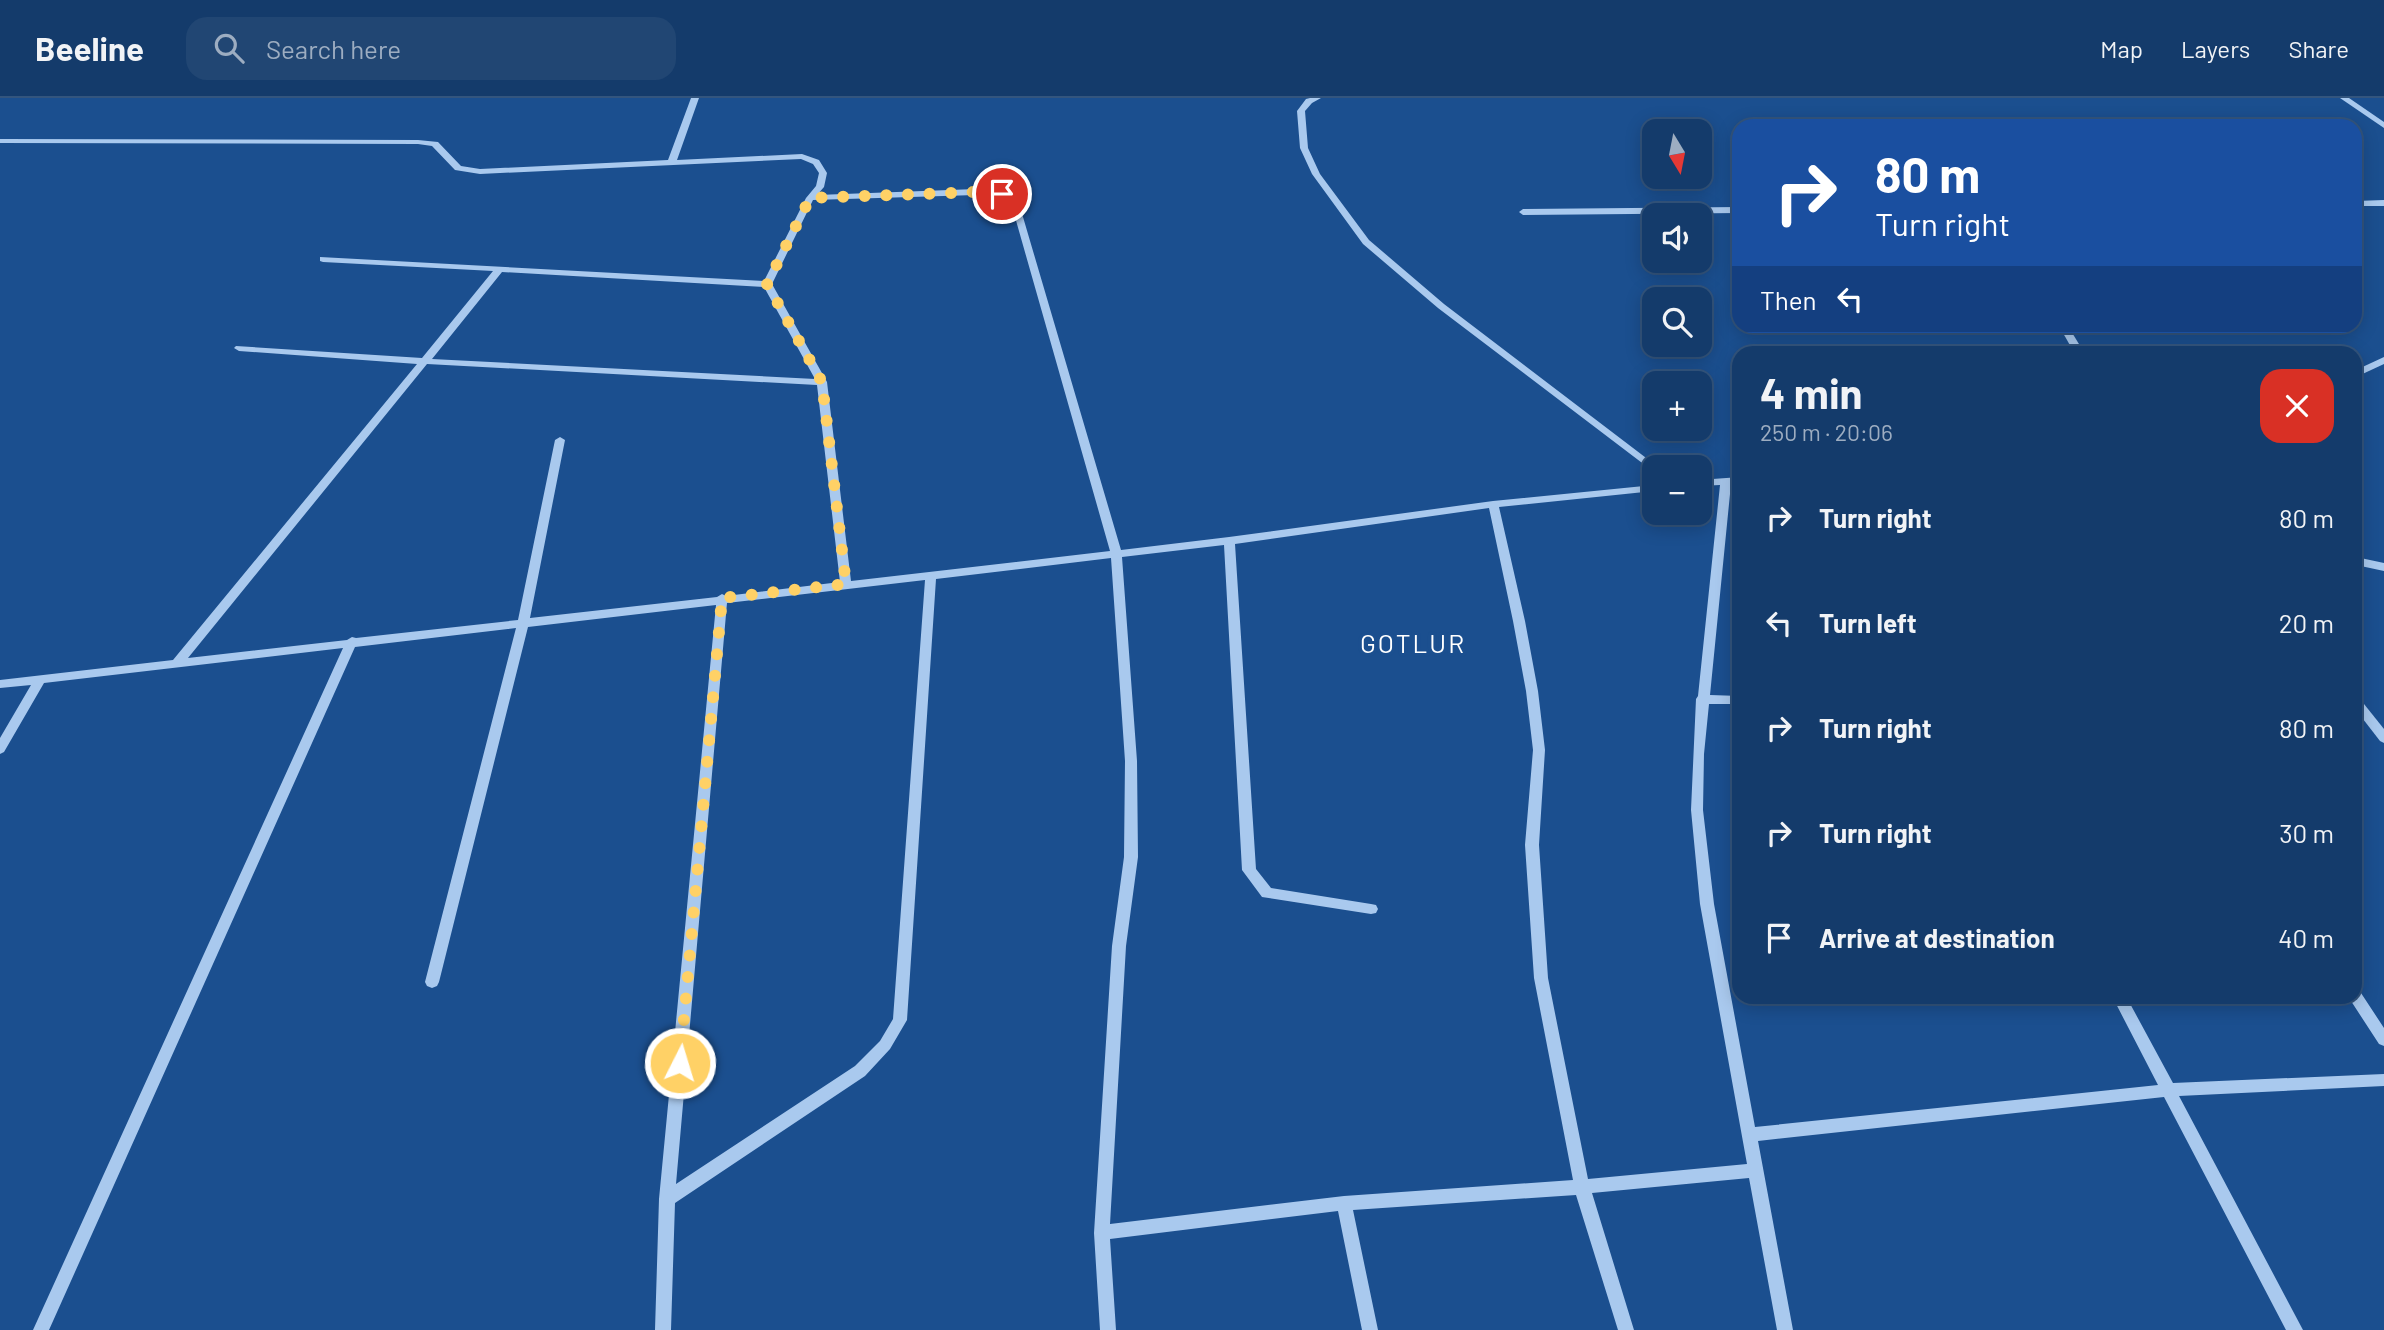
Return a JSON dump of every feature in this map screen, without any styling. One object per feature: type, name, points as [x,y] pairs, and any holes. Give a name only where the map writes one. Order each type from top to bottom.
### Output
[{"type":"street","points":[[672,161],[695,98]]},
{"type":"street","points":[[1317,98],[1309,101],[1301,111],[1304,148],[1315,174],[1366,242],[1441,306],[1642,460]]},
{"type":"street","points":[[2344,98],[2384,126]]},
{"type":"street","points":[[0,141],[418,142],[435,144],[451,166],[467,171],[802,156],[816,162],[823,173],[820,187],[810,198],[767,284]]},
{"type":"street","points":[[810,198],[976,192],[1002,194],[1015,202],[1116,553],[1131,761],[1131,857],[1119,946],[1102,1233],[1108,1330]]},
{"type":"street","points":[[2362,204],[2384,203]]},
{"type":"street","points":[[1523,212],[1732,210]]},
{"type":"street","points":[[323,259],[767,284]]},
{"type":"street","points":[[178,662],[500,269]]},
{"type":"street","points":[[767,284],[822,382],[846,584]]},
{"type":"street","points":[[239,348],[423,361],[822,382]]},
{"type":"street","points":[[2362,371],[2384,360]]},
{"type":"street","points":[[432,982],[523,622],[560,440]]},
{"type":"street","points":[[1712,482],[1732,480]]},
{"type":"street","points":[[1732,487],[1702,699],[1698,754],[1700,837],[1707,904],[1785,1330]]},
{"type":"street","points":[[0,684],[1228,541],[1493,504],[1642,489]]},
{"type":"street","points":[[1493,504],[1532,691],[1539,750],[1532,845],[1541,978],[1582,1187],[1626,1330]]},
{"type":"street","points":[[1228,541],[1249,870],[1267,894],[1371,909]]},
{"type":"street","points":[[2362,562],[2384,567]]},
{"type":"street","points":[[667,1199],[860,1071],[885,1045],[900,1020],[931,575]]},
{"type":"street","points":[[663,1330],[667,1199],[722,598]]},
{"type":"street","points":[[41,1330],[352,641]]},
{"type":"street","points":[[0,749],[41,678]]},
{"type":"street","points":[[1702,699],[1732,700]]},
{"type":"street","points":[[2362,710],[2384,738]]},
{"type":"street","points":[[2123,1004],[2295,1330]]},
{"type":"street","points":[[2361,1004],[2384,1040]]},
{"type":"street","points":[[1748,1135],[2168,1090],[2384,1080]]},
{"type":"street","points":[[1102,1233],[1344,1203],[1582,1187],[1755,1170]]},
{"type":"street","points":[[1344,1203],[1370,1330]]},
{"type":"district","name":"GOTLUR","points":[[1413,644]]},
{"type":"route","points":[[680,1063],[722,598],[846,584],[822,382],[767,284],[810,198],[976,192],[1002,194]]}]
